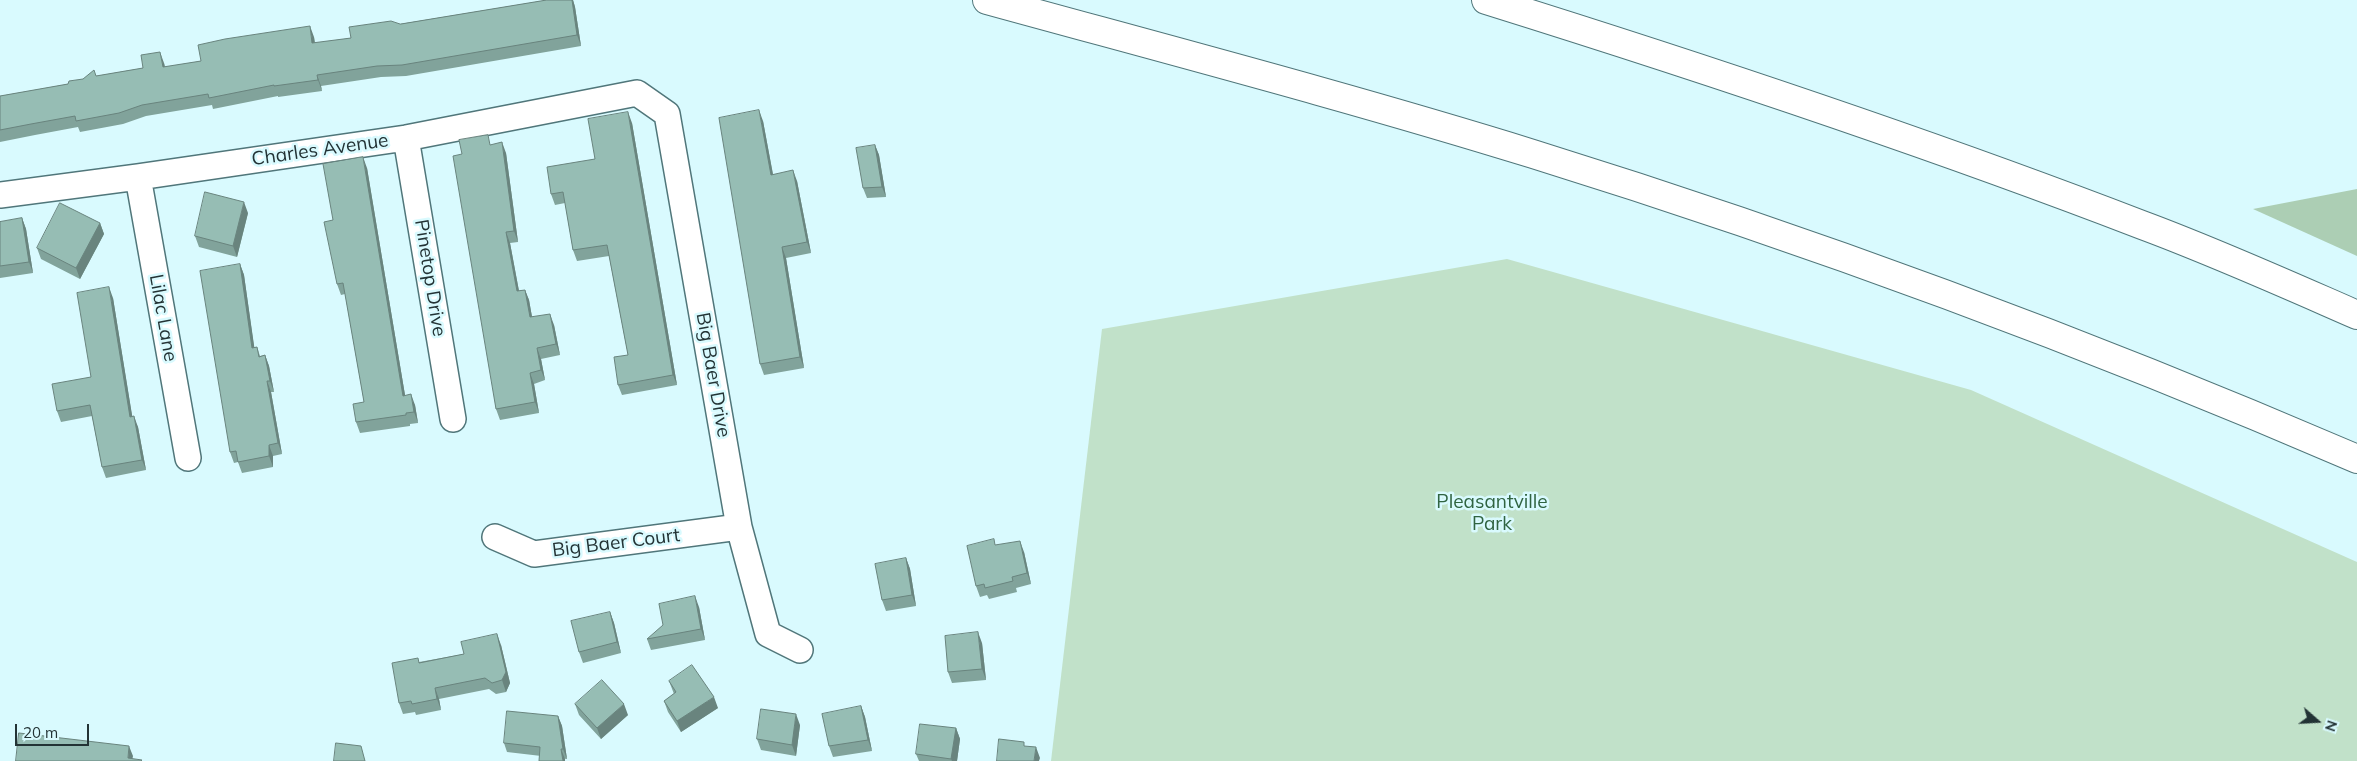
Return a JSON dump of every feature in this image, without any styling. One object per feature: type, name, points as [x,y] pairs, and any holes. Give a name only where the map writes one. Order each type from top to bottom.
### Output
[{"type":"highway","points":[[987,0],[1354,101],[1531,153],[1720,214],[1897,276],[2096,351],[2357,460]]},
{"type":"highway","points":[[1486,0],[1768,90],[1948,152],[2145,226],[2357,314]]},
{"type":"street","name":"Charles Avenue","points":[[0,195],[406,138],[637,93]]},
{"type":"street","name":"Big Baer Drive","points":[[637,93],[667,114],[740,527],[768,634],[800,650]]},
{"type":"street","name":"Pinetop Drive","points":[[406,138],[453,419]]},
{"type":"street","name":"Lilac Lane","points":[[138,177],[188,458]]},
{"type":"street","name":"Big Baer Court","points":[[494,537],[534,554],[740,527]]},
{"type":"green space","points":[[2357,189],[2357,256],[2253,209]]},
{"type":"green space","name":"Pleasantville Park","points":[[1507,259],[1971,390],[2357,562],[2357,761],[1051,761],[1102,329]]},
{"type":"building","points":[[547,0],[572,0],[577,35],[402,65],[377,66],[317,75],[318,80],[274,85],[209,98],[208,94],[142,105],[119,113],[76,121],[75,116],[0,130],[0,96],[68,84],[69,81],[83,79],[94,70],[96,76],[143,68],[141,55],[160,52],[163,67],[201,61],[198,45],[225,39],[310,26],[312,43],[351,38],[349,27],[391,21],[400,24]]},
{"type":"building","points":[[759,110],[771,175],[793,170],[807,242],[782,247],[800,357],[760,364],[719,118]]},
{"type":"building","points":[[628,112],[673,375],[618,385],[614,357],[628,355],[607,245],[573,250],[563,192],[551,194],[547,167],[595,159],[588,119]]},
{"type":"building","points":[[488,135],[490,145],[502,142],[514,231],[506,232],[517,291],[525,290],[530,317],[550,314],[556,344],[537,348],[541,370],[530,373],[535,402],[496,409],[453,156],[462,154],[459,140]]},
{"type":"building","points":[[875,145],[882,187],[863,188],[856,148]]},
{"type":"building","points":[[363,157],[403,396],[411,394],[414,412],[406,413],[406,415],[356,422],[353,404],[364,402],[343,283],[337,284],[324,222],[333,220],[323,164]]},
{"type":"building","points":[[205,192],[244,202],[233,246],[195,236]]},
{"type":"building","points":[[60,203],[100,223],[76,268],[37,248]]},
{"type":"building","points":[[22,218],[29,262],[0,266],[0,222]]},
{"type":"building","points":[[240,264],[252,348],[257,347],[259,357],[265,355],[270,381],[267,381],[278,443],[269,445],[269,456],[238,462],[236,451],[230,452],[200,271]]},
{"type":"building","points":[[109,287],[130,417],[134,416],[142,460],[102,467],[90,405],[57,411],[52,384],[91,377],[77,293]]},
{"type":"building","points":[[994,539],[995,545],[1020,541],[1027,573],[1012,577],[1013,581],[985,588],[984,584],[976,586],[967,546]]},
{"type":"building","points":[[906,558],[912,595],[882,600],[875,564]]},
{"type":"building","points":[[695,596],[701,629],[647,639],[663,625],[659,604]]},
{"type":"building","points":[[610,612],[617,642],[579,652],[571,621]]},
{"type":"building","points":[[978,632],[982,669],[948,672],[945,636]]},
{"type":"building","points":[[497,634],[506,672],[502,680],[492,683],[485,678],[435,688],[437,699],[412,704],[411,701],[399,703],[392,663],[418,658],[419,663],[464,654],[461,642]]},
{"type":"building","points":[[692,665],[714,697],[677,721],[664,701],[676,692],[669,681]]},
{"type":"building","points":[[602,680],[624,704],[597,728],[575,704]]},
{"type":"building","points":[[861,706],[868,740],[829,746],[822,714]]},
{"type":"building","points":[[761,709],[796,714],[792,745],[757,739]]},
{"type":"building","points":[[507,711],[558,716],[563,761],[539,761],[540,747],[504,743]]},
{"type":"building","points":[[920,724],[956,728],[951,759],[916,754]]},
{"type":"building","points":[[19,733],[129,746],[128,758],[142,760],[16,761]]},
{"type":"building","points":[[999,739],[1024,742],[1024,746],[1036,747],[1034,761],[997,761]]},
{"type":"building","points":[[336,743],[361,746],[365,761],[334,761]]}]
